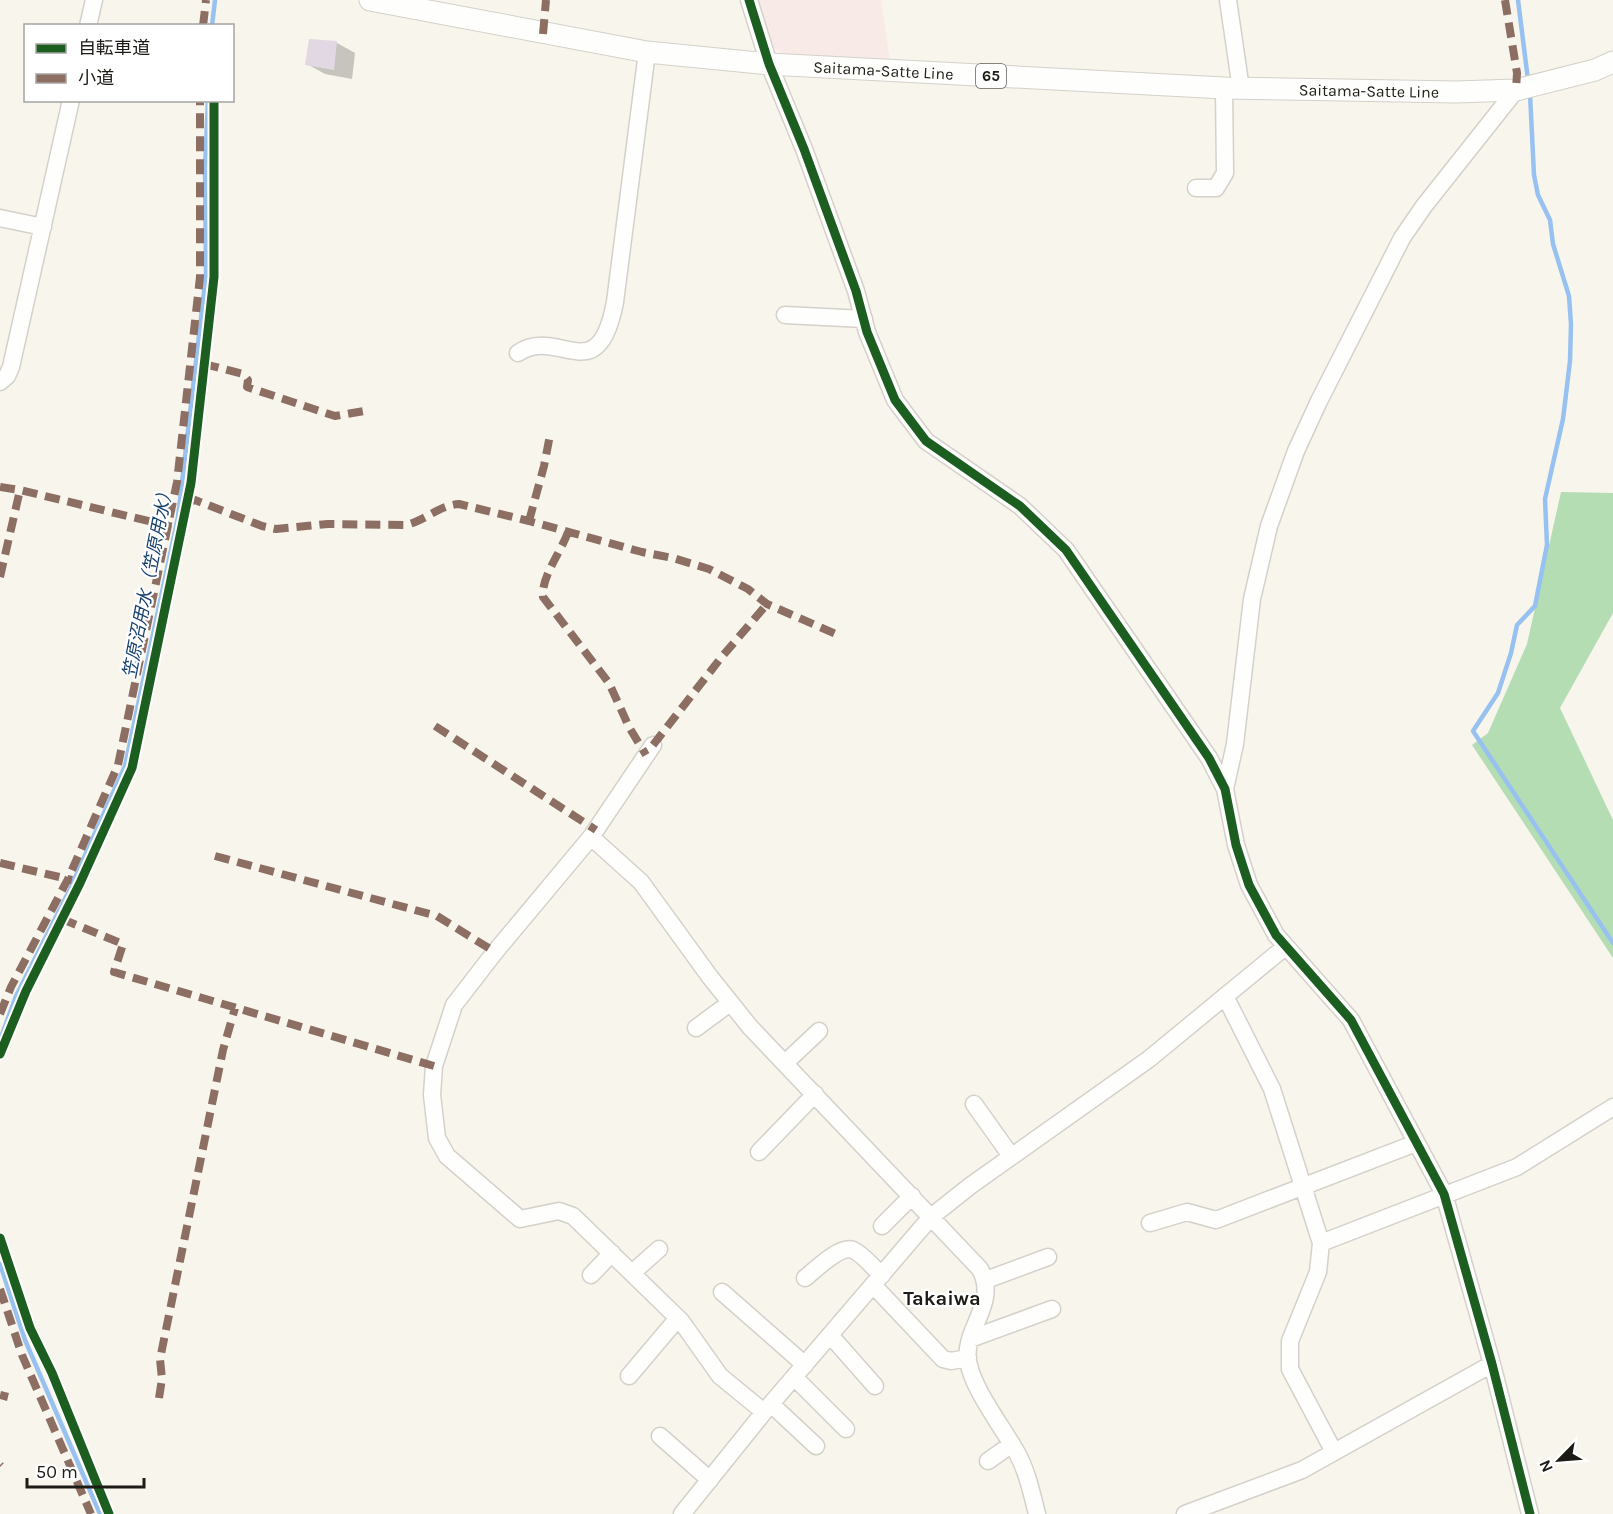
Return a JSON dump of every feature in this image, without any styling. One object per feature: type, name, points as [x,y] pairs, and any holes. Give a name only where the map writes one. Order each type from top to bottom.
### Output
[{"type":"main road","name":"Saitama-Satte Line","points":[[370,0],[647,52],[768,64],[1232,88],[1456,92],[1516,90],[1595,70],[1613,62]]},
{"type":"street","points":[[88,24],[94,0]]},
{"type":"street","points":[[749,0],[768,64],[804,149],[895,400],[926,441],[1020,506],[1065,550],[1209,758],[1225,789],[1236,845],[1249,885],[1276,935],[1351,1020],[1444,1194],[1492,1364],[1530,1514]]},
{"type":"street","points":[[1196,188],[1216,188],[1225,173],[1232,88],[1228,0]]},
{"type":"street","points":[[518,353],[536,345],[572,352],[589,350],[602,343],[607,333],[615,302],[647,52]]},
{"type":"street","points":[[1225,789],[1235,744],[1252,599],[1269,526],[1296,451],[1402,238],[1424,206],[1516,90]]},
{"type":"street","points":[[0,381],[7,376],[11,367],[71,102]]},
{"type":"street","points":[[0,218],[43,227]]},
{"type":"street","points":[[785,315],[864,319]]},
{"type":"street","points":[[652,745],[591,837],[454,1005],[434,1066],[432,1095],[437,1138],[447,1156],[520,1219],[560,1211],[573,1216],[678,1318],[720,1376],[768,1408],[816,1446]]},
{"type":"street","points":[[591,837],[641,882],[750,1027],[980,1269],[986,1280],[984,1304],[970,1339],[968,1358],[972,1377],[1019,1456],[1037,1514]]},
{"type":"street","points":[[682,1514],[768,1408],[931,1216],[1011,1156],[1149,1059],[1285,946]]},
{"type":"street","points":[[1225,996],[1272,1089],[1321,1243],[1318,1272],[1290,1341],[1290,1369],[1334,1452]]},
{"type":"street","points":[[696,1028],[730,1003]]},
{"type":"street","points":[[785,1064],[819,1031]]},
{"type":"street","points":[[759,1152],[815,1094]]},
{"type":"street","points":[[974,1104],[1011,1156]]},
{"type":"street","points":[[1321,1243],[1516,1167],[1613,1107]]},
{"type":"street","points":[[1150,1223],[1187,1212],[1216,1220],[1416,1143]]},
{"type":"street","points":[[882,1226],[912,1196]]},
{"type":"street","points":[[632,1273],[659,1249]]},
{"type":"street","points":[[805,1278],[833,1256],[845,1250],[854,1250],[943,1359],[951,1361],[968,1358]]},
{"type":"street","points":[[591,1275],[612,1253]]},
{"type":"street","points":[[986,1280],[1048,1257]]},
{"type":"street","points":[[722,1292],[799,1371],[846,1429]]},
{"type":"street","points":[[970,1339],[1052,1309]]},
{"type":"street","points":[[629,1376],[678,1318]]},
{"type":"street","points":[[830,1335],[875,1386]]},
{"type":"street","points":[[1196,1512],[1302,1470],[1492,1364]]},
{"type":"street","points":[[660,1436],[710,1480]]},
{"type":"street","points":[[988,1461],[1012,1444]]},
{"type":"shaded area","points":[[759,0],[881,0],[890,62],[789,57],[773,47]]},
{"type":"green space","points":[[1561,492],[1613,493],[1613,613],[1560,708],[1613,820],[1613,958],[1472,745],[1488,733],[1527,644]]},
{"type":"building","points":[[309,39],[337,41],[334,70],[305,65]]},
{"type":"waterway","name":"笠原沼用水（笠原用水）","points":[[212,24],[215,0]]},
{"type":"waterway","points":[[1518,0],[1528,80]]},
{"type":"waterway","points":[[1530,94],[1534,175],[1538,195],[1550,220],[1553,244],[1569,296],[1570,361],[1563,419],[1545,499],[1547,545],[1535,606],[1517,625],[1498,693],[1473,731],[1613,943]]},
{"type":"waterway","name":"笠原沼用水（笠原用水）","points":[[0,1040],[16,996],[70,889],[125,766],[178,517],[206,275],[205,169],[208,102]]},
{"type":"waterway","name":"笠原沼用水（笠原用水）","points":[[0,1264],[25,1340],[100,1514]]},
{"type":"marked path","points":[[203,24],[206,0]]},
{"type":"marked path","points":[[543,34],[546,0]]},
{"type":"marked path","points":[[1505,0],[1517,73],[1516,90]]},
{"type":"marked path","points":[[0,1014],[11,987],[68,879],[118,765],[177,482],[200,277],[200,102]]},
{"type":"marked path","points":[[204,364],[243,374],[248,380],[247,387],[335,416],[370,410]]},
{"type":"marked path","points":[[529,521],[550,435]]},
{"type":"marked path","points":[[0,487],[173,527]]},
{"type":"marked path","points":[[0,577],[20,490]]},
{"type":"marked path","points":[[187,502],[195,500],[262,526],[276,529],[328,524],[406,525],[445,507],[459,504],[709,569],[748,589],[767,604],[836,634]]},
{"type":"marked path","points":[[568,532],[548,573],[543,597],[609,683],[629,727],[646,755]]},
{"type":"marked path","points":[[653,745],[720,659],[767,604]]},
{"type":"marked path","points":[[435,726],[596,830]]},
{"type":"marked path","points":[[215,856],[437,916],[495,952]]},
{"type":"marked path","points":[[0,863],[72,880]]},
{"type":"marked path","points":[[62,919],[123,944],[114,972],[434,1066]]},
{"type":"marked path","points":[[159,1398],[162,1379],[160,1359],[223,1050],[235,1008]]},
{"type":"marked path","points":[[0,1289],[22,1355],[91,1514]]},
{"type":"marked path","points":[[0,1395],[8,1397]]},
{"type":"cycle path","points":[[749,0],[769,64],[804,149],[856,291],[867,332],[895,400],[926,441],[1020,506],[1066,550],[1209,758],[1225,789],[1236,845],[1249,885],[1276,935],[1351,1020],[1444,1194],[1492,1364],[1530,1514]]},
{"type":"cycle path","points":[[0,1054],[26,991],[80,883],[132,768],[191,483],[214,277],[214,102]]},
{"type":"cycle path","points":[[0,1238],[30,1328],[52,1373],[109,1514]]},
{"type":"district","name":"Takaiwa","points":[[942,1298]]}]
